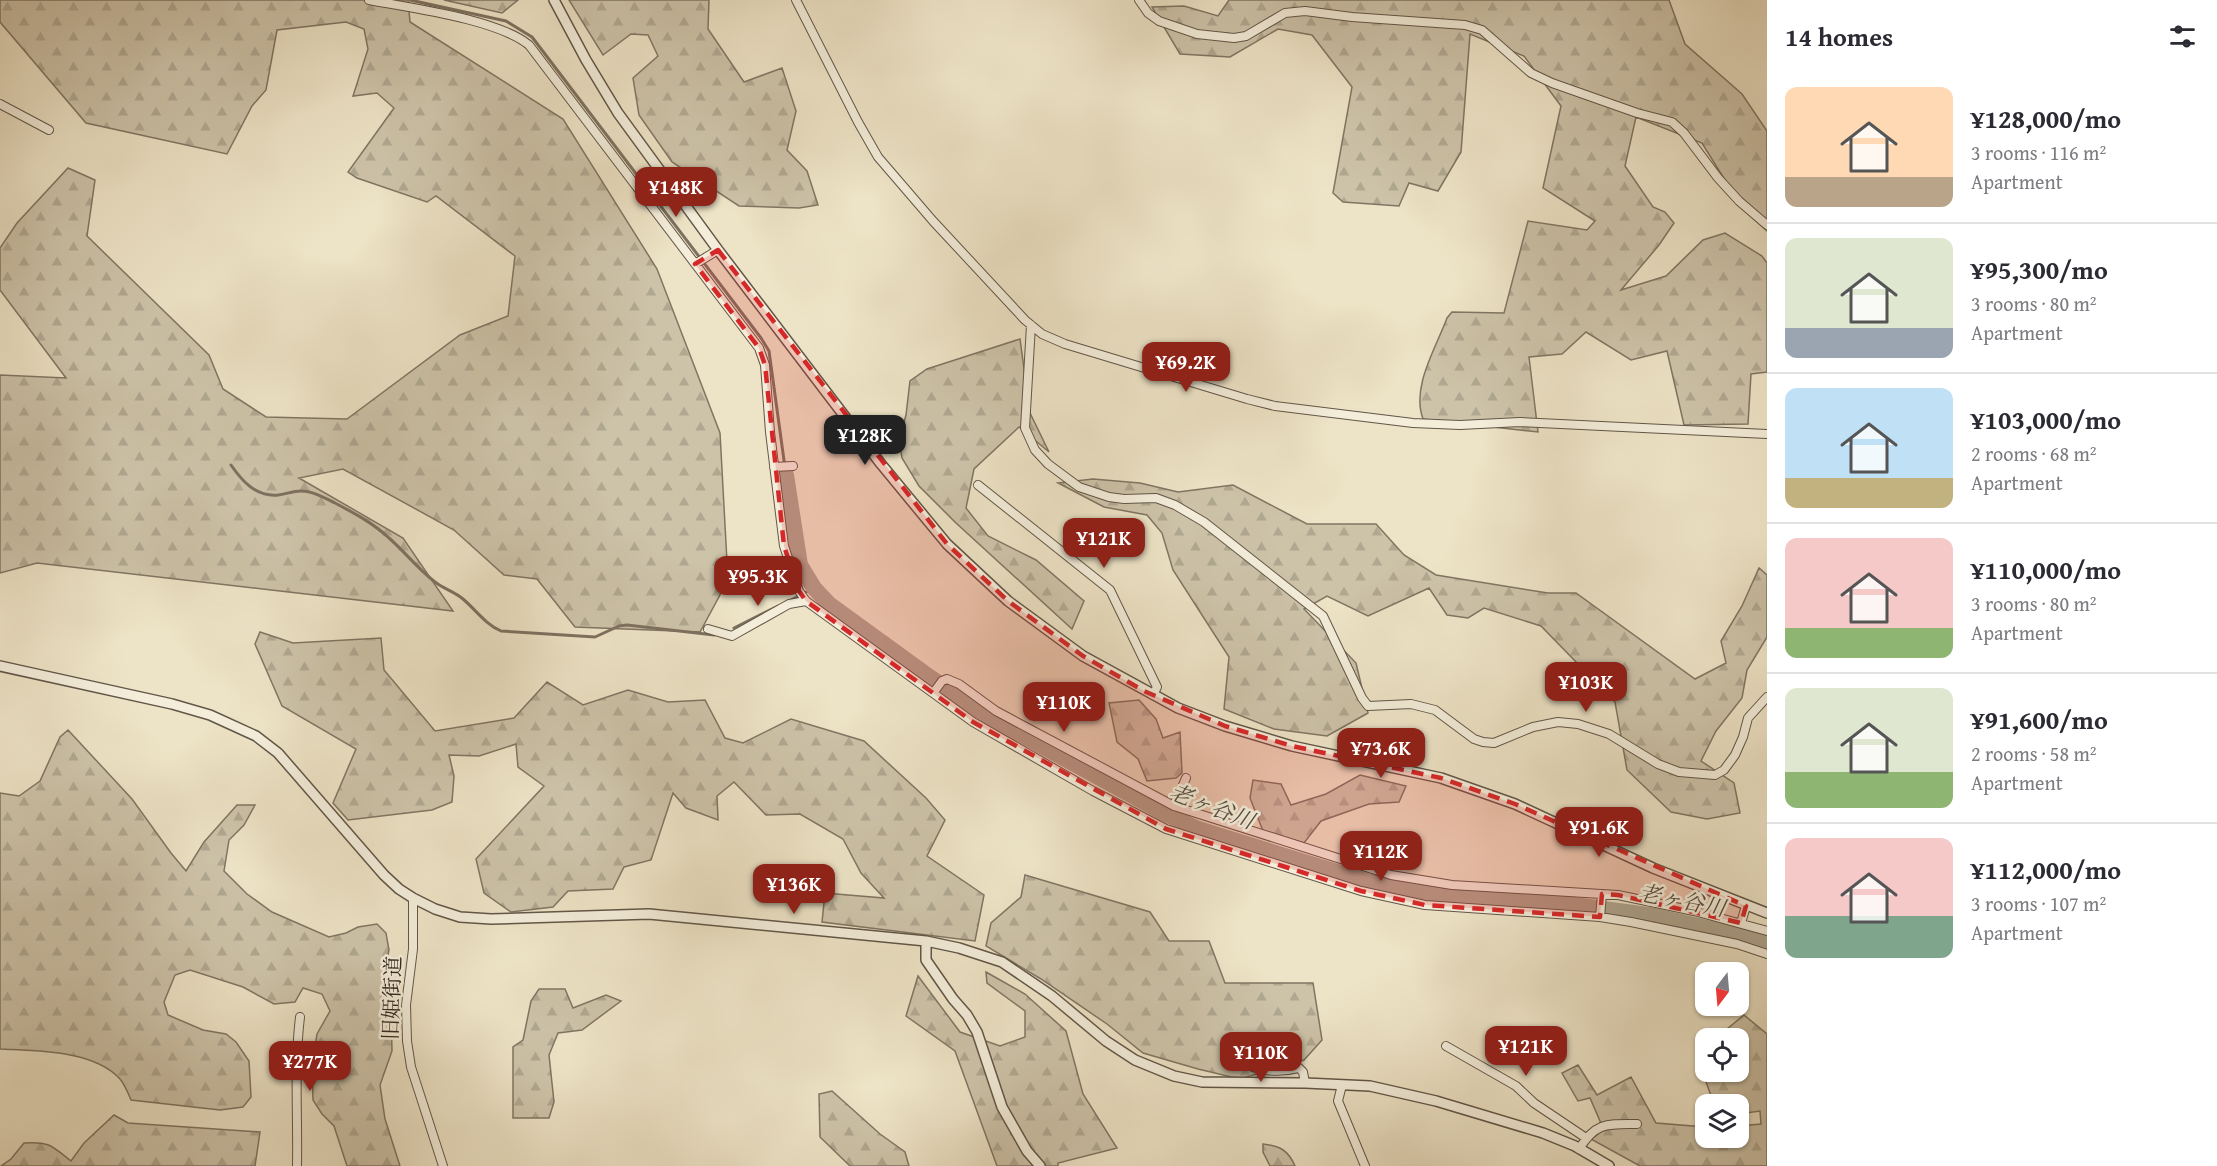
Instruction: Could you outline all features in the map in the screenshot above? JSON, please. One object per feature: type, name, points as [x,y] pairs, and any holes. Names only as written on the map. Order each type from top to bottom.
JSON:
[{"type":"street","points":[[369,0],[507,31],[529,45],[697,262],[759,348],[765,365],[784,546],[803,597],[983,728],[1094,791],[1176,833],[1361,891],[1425,905],[1600,917],[1737,944],[1767,954]]},
{"type":"street","points":[[554,0],[618,113],[713,252],[946,544],[1008,601],[1083,656],[1153,695],[1225,726],[1292,746],[1441,778],[1494,796],[1653,868],[1767,913]]},
{"type":"street","points":[[796,0],[878,157],[933,221],[1042,334],[1065,344],[1275,406],[1413,423],[1460,425],[1520,422],[1767,434]]},
{"type":"street","points":[[1139,0],[1148,13],[1159,21],[1197,34],[1234,38],[1246,36],[1285,13],[1305,11],[1352,17],[1465,25],[1482,30],[1531,73],[1552,83],[1637,113],[1672,122],[1738,201],[1767,225]]},
{"type":"street","points":[[0,104],[49,130]]},
{"type":"street","points":[[697,262],[713,252]]},
{"type":"street","points":[[1031,325],[1025,428],[1035,450],[1048,464],[1079,487],[1109,497],[1156,498],[1175,505],[1204,522],[1323,616],[1362,698],[1368,705],[1411,704],[1435,710],[1474,739],[1494,743],[1533,727],[1558,722],[1578,724],[1609,734],[1658,764],[1679,772],[1715,775],[1724,770],[1735,755],[1749,718],[1767,697]]},
{"type":"street","points":[[774,467],[793,466]]},
{"type":"street","points":[[978,485],[1110,590],[1156,687],[1153,695]]},
{"type":"street","points":[[708,629],[732,636],[803,597]]},
{"type":"street","points":[[0,666],[181,707],[210,715],[256,736],[285,761],[384,875],[399,889],[435,909],[460,917],[491,919],[648,914],[926,941],[959,948],[1002,962],[1052,996],[1106,1041],[1135,1060],[1174,1076],[1202,1082],[1370,1086],[1436,1101],[1544,1133],[1609,1166]]},
{"type":"street","points":[[934,692],[942,681],[947,680],[958,684],[996,711],[1174,806],[1391,875],[1452,885],[1618,895],[1694,910],[1767,931]]},
{"type":"street","points":[[1174,806],[1186,778]]},
{"type":"street","points":[[1600,917],[1602,894]]},
{"type":"street","name":"旧姫街道","points":[[413,898],[413,949],[406,1005],[406,1041],[411,1067],[443,1166]]},
{"type":"street","points":[[1741,923],[1746,906]]},
{"type":"street","points":[[926,941],[926,960],[967,1015],[976,1032],[1002,1107],[1027,1151],[1040,1166]]},
{"type":"street","points":[[297,1166],[296,1067],[300,1017]]},
{"type":"street","points":[[1446,1046],[1516,1086],[1534,1102],[1586,1138]]},
{"type":"street","points":[[1237,1060],[1262,1071],[1299,1068],[1304,1072],[1305,1083]]},
{"type":"street","points":[[1342,1084],[1338,1101],[1365,1166]]},
{"type":"street","points":[[1579,1149],[1586,1138],[1599,1127],[1609,1124],[1637,1124]]},
{"type":"highlighted area","points":[[718,250],[947,544],[1008,601],[1083,656],[1144,691],[1225,726],[1292,746],[1441,778],[1515,804],[1746,906],[1741,923],[1618,895],[1602,894],[1600,917],[1425,905],[1361,891],[1166,829],[973,722],[806,601],[799,591],[784,546],[765,365],[759,348],[695,264]]},
{"type":"green space","points":[[0,0],[408,0],[410,22],[563,119],[657,269],[720,433],[728,580],[700,632],[575,627],[537,579],[504,575],[454,530],[343,469],[299,478],[403,538],[453,611],[37,563],[0,573],[0,375],[66,378],[0,290],[0,248],[17,223],[68,168],[95,180],[87,236],[209,355],[223,389],[266,417],[347,419],[460,335],[508,316],[515,256],[436,196],[427,202],[357,178],[348,172],[394,108],[377,93],[353,96],[368,49],[364,29],[346,22],[277,30],[266,90],[252,106],[227,154],[86,123],[0,22]]},
{"type":"green space","points":[[444,0],[518,0],[502,13]]},
{"type":"green space","points":[[569,0],[709,0],[708,29],[744,82],[782,68],[796,111],[787,150],[807,171],[818,205],[799,208],[739,206],[672,162],[639,115],[633,78],[658,56],[648,35],[631,34],[603,55]]},
{"type":"green space","points":[[1229,0],[1669,0],[1685,44],[1742,94],[1767,131],[1767,231],[1743,209],[1702,143],[1636,117],[1625,166],[1653,207],[1665,212],[1674,223],[1659,245],[1621,290],[1666,276],[1703,240],[1725,233],[1762,256],[1767,263],[1767,372],[1751,374],[1748,424],[1684,425],[1667,351],[1631,360],[1586,332],[1562,354],[1529,357],[1538,432],[1423,419],[1420,407],[1422,381],[1447,318],[1452,312],[1504,313],[1528,221],[1587,230],[1595,221],[1543,188],[1561,106],[1524,56],[1470,34],[1461,152],[1438,191],[1409,183],[1399,206],[1343,202],[1333,193],[1352,87],[1312,35],[1278,29],[1230,57],[1180,54],[1152,7],[1184,6],[1218,16]]},
{"type":"green space","points":[[1020,339],[1030,413],[1049,452],[1019,427],[974,469],[966,508],[988,536],[1036,560],[1084,601],[1072,629],[919,486],[902,458],[899,440],[906,415],[910,381],[927,369]]},
{"type":"green space","points":[[1093,479],[1140,483],[1178,492],[1233,485],[1307,524],[1376,524],[1404,555],[1436,575],[1548,593],[1576,593],[1695,679],[1726,663],[1721,641],[1742,606],[1759,568],[1767,575],[1767,637],[1747,670],[1742,698],[1716,731],[1701,761],[1734,783],[1740,813],[1707,819],[1671,812],[1627,770],[1615,702],[1541,626],[1484,608],[1468,618],[1447,615],[1429,588],[1368,616],[1327,596],[1304,609],[1356,663],[1368,713],[1327,736],[1274,729],[1224,709],[1229,657],[1173,570],[1162,533],[1147,515],[1104,507],[1058,483]]},
{"type":"green space","points":[[260,632],[293,643],[381,638],[384,670],[435,731],[514,718],[547,682],[583,705],[628,690],[668,702],[705,700],[725,738],[743,743],[791,719],[864,741],[926,798],[945,820],[927,856],[984,895],[975,941],[822,922],[825,893],[884,898],[861,873],[843,839],[800,814],[766,815],[734,782],[717,796],[718,820],[686,808],[673,793],[651,860],[624,867],[613,889],[568,891],[553,907],[511,912],[484,893],[476,859],[544,786],[518,767],[516,744],[479,756],[449,755],[454,776],[452,802],[432,810],[348,820],[333,803],[356,749],[282,706],[255,644]]},
{"type":"green space","points":[[1139,700],[1156,719],[1163,738],[1180,732],[1182,773],[1176,778],[1147,781],[1138,759],[1117,742],[1109,703]]},
{"type":"green space","points":[[68,730],[132,799],[186,871],[204,842],[237,805],[255,805],[244,825],[229,840],[224,871],[247,894],[272,912],[329,937],[358,927],[377,924],[386,933],[389,950],[383,982],[391,1005],[392,1051],[380,1085],[385,1119],[400,1166],[347,1166],[334,1126],[313,1100],[312,1066],[317,1034],[330,1011],[322,994],[303,988],[295,1002],[274,1004],[243,987],[190,970],[175,975],[164,1002],[168,1015],[203,1030],[226,1034],[236,1042],[249,1061],[251,1097],[243,1107],[220,1110],[131,1100],[120,1079],[109,1069],[95,1062],[64,1054],[0,1049],[0,793],[19,796],[40,781],[60,737]]},
{"type":"green space","points":[[1360,775],[1406,786],[1399,802],[1369,804],[1321,821],[1304,843],[1263,831],[1250,798],[1253,780],[1281,784],[1291,805],[1326,794]]},
{"type":"green space","points":[[1025,875],[1150,912],[1169,941],[1209,941],[1225,983],[1313,983],[1322,1040],[1304,1060],[1240,1079],[1143,1053],[1107,1024],[1041,979],[986,946],[991,923],[1021,897]]},
{"type":"green space","points":[[986,972],[1025,994],[1066,1031],[1083,1094],[1117,1148],[1058,1163],[1058,1166],[997,1166],[955,1051],[906,1016],[918,976],[960,1032],[1000,1046],[1025,1037],[1025,1011],[987,983]]},
{"type":"green space","points":[[539,989],[565,989],[573,1008],[606,995],[621,1001],[582,1030],[558,1033],[549,1055],[554,1102],[549,1118],[513,1118],[513,1047],[523,1040],[531,1001]]},
{"type":"green space","points":[[1745,1016],[1767,1034],[1767,1166],[1640,1166],[1589,1138],[1603,1128],[1590,1098],[1578,1101],[1562,1073],[1578,1065],[1597,1095],[1631,1077],[1656,1123],[1695,1126],[1695,1148],[1749,1148],[1749,1125],[1761,1124],[1760,1111],[1749,1113],[1749,1094],[1710,1094],[1706,1082],[1749,1082],[1749,1028],[1728,1028]]},
{"type":"green space","points":[[832,1091],[880,1134],[905,1152],[909,1166],[850,1166],[820,1137],[819,1094]]},
{"type":"green space","points":[[114,1115],[128,1123],[260,1132],[255,1166],[1,1166],[11,1159],[24,1143],[45,1144],[71,1161],[84,1143]]},
{"type":"green space","points":[[1263,1144],[1283,1150],[1295,1166],[1270,1166],[1263,1152]]},
{"type":"waterway","points":[[410,0],[506,21],[532,37],[769,351],[786,475]]},
{"type":"waterway","points":[[231,465],[240,477],[256,491],[270,495],[298,491],[310,492],[363,519],[389,538],[429,577],[460,597],[485,621],[501,631],[595,637],[619,626],[627,625],[714,635]]},
{"type":"waterway","name":"老ヶ谷川","points":[[786,475],[800,565],[814,588],[829,604],[985,715],[1162,812],[1198,829],[1366,881],[1435,895],[1545,901],[1655,916],[1767,942]]},
{"type":"waterway","points":[[787,602],[814,588]]},
{"type":"waterway","points":[[734,628],[778,606]]}]
